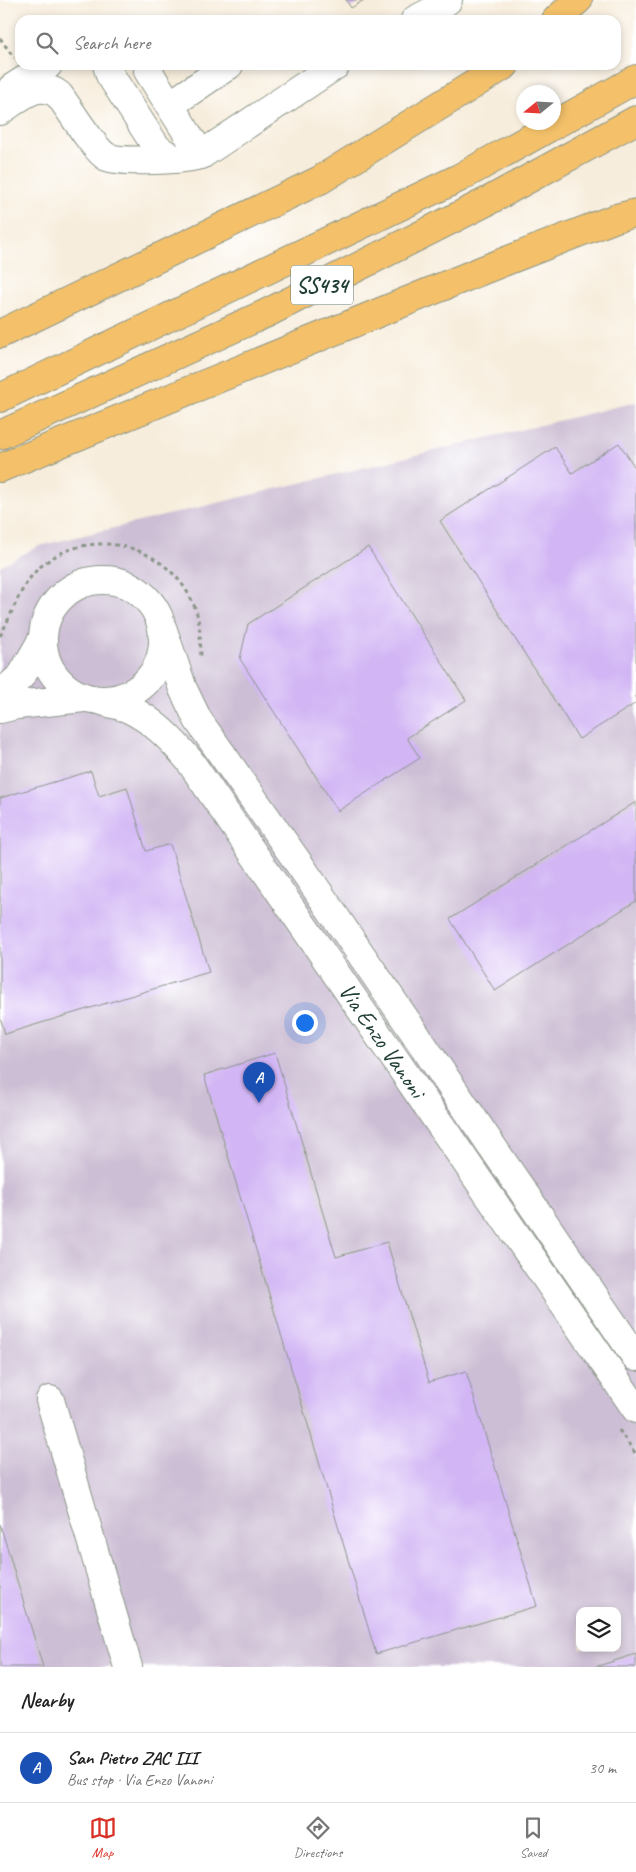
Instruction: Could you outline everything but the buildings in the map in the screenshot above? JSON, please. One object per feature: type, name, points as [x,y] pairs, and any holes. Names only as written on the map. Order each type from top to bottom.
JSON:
[{"type":"highway","points":[[562,15],[578,0]]},
{"type":"highway","points":[[0,334],[320,180],[497,70]]},
{"type":"highway","name":"SS434","points":[[0,398],[459,178],[636,79]]},
{"type":"highway","name":"SS434","points":[[0,435],[275,308],[488,201],[636,120]]},
{"type":"highway","points":[[0,468],[483,270],[616,218],[636,213]]},
{"type":"street","points":[[424,15],[448,0]]},
{"type":"street","points":[[0,96],[40,70]]},
{"type":"street","points":[[108,70],[156,148],[173,159]]},
{"type":"street","points":[[145,70],[170,105],[200,155]]},
{"type":"street","points":[[170,105],[222,70]]},
{"type":"street","points":[[0,111],[31,90],[51,89],[59,95],[98,149],[107,157],[124,160],[189,158],[200,155],[328,70]]},
{"type":"street","name":"Via Enzo Vanoni","points":[[636,1357],[198,720],[183,689],[157,613],[145,596],[128,585],[109,580],[89,581],[70,589],[55,602],[45,620],[42,640],[45,660],[55,678],[68,690],[128,709],[150,721],[170,738],[189,760],[636,1409]]},
{"type":"street","name":"Via Enzo Vanoni","points":[[0,709],[17,705],[93,699],[119,699],[136,692],[149,680],[158,665],[163,648],[163,630]]},
{"type":"street","name":"Via Enzo Vanoni","points":[[0,695],[22,675],[42,640]]},
{"type":"street","points":[[50,1400],[128,1667]]},
{"type":"shaded area","points":[[636,402],[636,1667],[0,1667],[0,566],[39,546]]},
{"type":"place","name":"San Pietro ZAC III","points":[[259,1103]]}]
